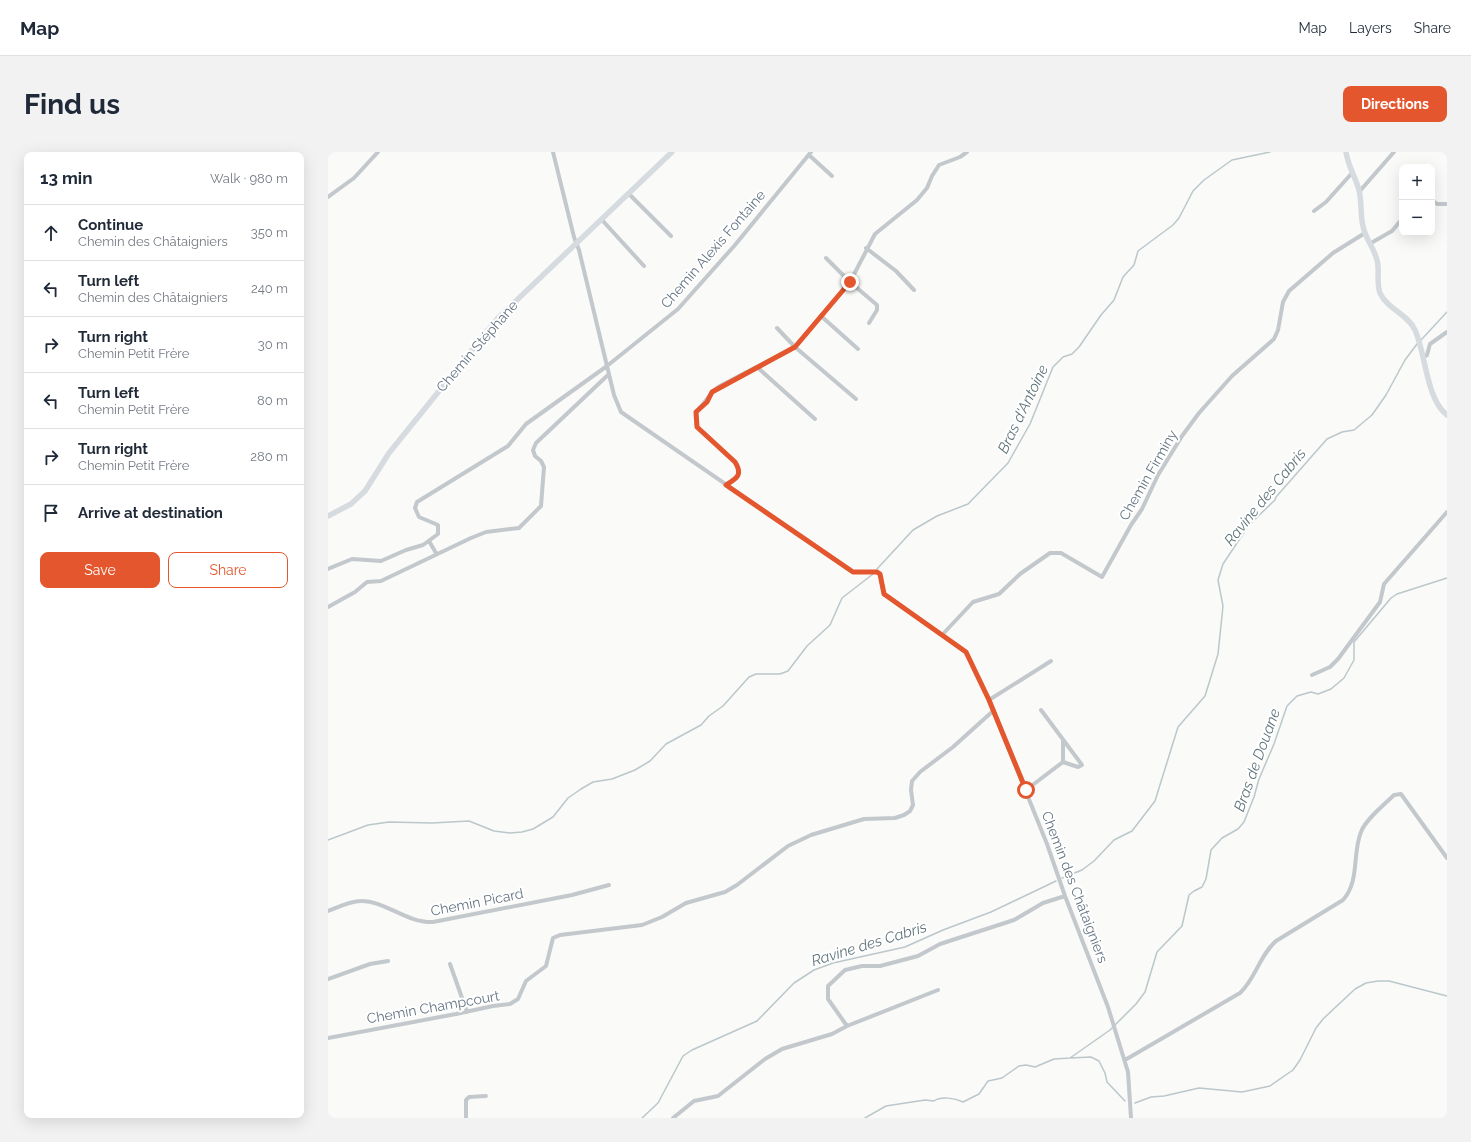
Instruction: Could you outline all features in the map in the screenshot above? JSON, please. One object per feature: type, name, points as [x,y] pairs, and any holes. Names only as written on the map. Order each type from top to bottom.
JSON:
[{"type":"main road","name":"Chemin Stéphane","points":[[328,516],[351,504],[365,491],[389,452],[476,343],[502,313],[577,244],[672,152]]},
{"type":"main road","points":[[1346,152],[1359,192],[1365,233],[1371,243],[1377,260],[1378,287],[1382,296],[1410,322],[1424,355],[1428,376],[1434,394],[1439,406],[1447,415]]},
{"type":"street","points":[[328,197],[354,178],[378,152]]},
{"type":"street","name":"Chemin des Châtaigniers","points":[[553,152],[609,374],[617,404],[621,412],[853,572],[877,572],[880,574],[884,594],[966,652],[989,700],[1026,790],[1065,896],[1089,953],[1125,1060],[1128,1072],[1131,1118]]},
{"type":"street","points":[[726,485],[738,478],[740,473],[738,467],[735,462],[697,427],[696,412],[707,402],[712,392],[718,387],[795,347],[850,282],[872,237],[882,226],[922,194],[940,165],[960,157],[967,152]]},
{"type":"street","points":[[1359,192],[1394,152]]},
{"type":"street","name":"Chemin Alexis Fontaine","points":[[429,541],[438,534],[438,525],[419,517],[415,508],[417,502],[508,446],[526,424],[607,366],[678,309],[735,245],[810,153],[832,176]]},
{"type":"street","points":[[1314,211],[1326,202],[1352,173]]},
{"type":"street","points":[[629,194],[670,236]]},
{"type":"street","points":[[1435,202],[1437,204],[1447,204]]},
{"type":"street","points":[[602,220],[644,266]]},
{"type":"street","points":[[1371,243],[1392,231],[1399,223]]},
{"type":"street","name":"Chemin Firminy","points":[[942,635],[973,602],[999,594],[1020,574],[1050,553],[1061,553],[1102,577],[1130,525],[1142,509],[1158,475],[1182,436],[1232,376],[1274,339],[1278,330],[1283,302],[1288,291],[1333,253],[1365,233]]},
{"type":"street","points":[[866,248],[896,271],[914,290]]},
{"type":"street","points":[[826,258],[850,282],[877,305],[877,310],[869,323]]},
{"type":"street","points":[[821,316],[858,349]]},
{"type":"street","points":[[777,328],[795,347],[856,400]]},
{"type":"street","points":[[1424,355],[1427,355],[1430,344],[1447,332]]},
{"type":"street","points":[[757,367],[815,419]]},
{"type":"street","points":[[328,607],[355,592],[367,582],[381,581],[436,553],[486,532],[519,528],[541,506],[543,496],[544,467],[541,460],[535,456],[533,450],[548,431],[609,374]]},
{"type":"street","points":[[1312,675],[1330,667],[1338,659],[1380,602],[1384,584],[1447,512]]},
{"type":"street","points":[[328,569],[352,559],[381,561],[429,541],[436,553]]},
{"type":"street","points":[[989,700],[1051,661]]},
{"type":"street","points":[[1041,710],[1082,765],[1078,767],[1063,762]]},
{"type":"street","name":"Chemin Champcourt","points":[[328,1038],[514,1002],[521,994],[526,980],[546,966],[553,938],[560,935],[642,925],[662,917],[686,903],[725,892],[737,886],[788,846],[811,835],[864,819],[895,818],[904,815],[910,811],[913,805],[911,790],[912,781],[920,772],[953,747],[993,711]]},
{"type":"street","points":[[1063,740],[1063,762]]},
{"type":"street","points":[[1026,790],[1063,762]]},
{"type":"street","points":[[1125,1060],[1240,993],[1247,986],[1266,950],[1276,941],[1343,900],[1349,893],[1352,883],[1360,832],[1394,795],[1401,794],[1447,858]]},
{"type":"street","name":"Chemin Picard","points":[[328,911],[355,902],[367,901],[413,920],[433,922],[572,895],[609,885]]},
{"type":"street","points":[[847,1026],[828,999],[828,986],[845,970],[862,966],[880,966],[918,956],[940,944],[1014,920],[1043,902],[1065,896]]},
{"type":"street","points":[[328,979],[370,964],[388,961]]},
{"type":"street","points":[[450,964],[467,1012]]},
{"type":"street","points":[[673,1118],[694,1101],[718,1096],[765,1059],[782,1049],[832,1034],[847,1026],[938,990]]},
{"type":"street","points":[[466,1118],[466,1100],[469,1097],[486,1096]]},
{"type":"waterway","name":"Bras d'Antoine","points":[[877,569],[913,530],[937,516],[968,504],[1008,463],[1030,424],[1053,367],[1063,357],[1072,354],[1079,347],[1101,315],[1114,300],[1123,277],[1134,265],[1138,251],[1173,225],[1179,218],[1193,191],[1204,180],[1232,160],[1270,152]]},
{"type":"waterway","name":"Ravine des Cabris","points":[[1421,340],[1447,312]]},
{"type":"waterway","name":"Ravine des Cabris","points":[[1062,878],[1082,870],[1094,861],[1114,840],[1132,831],[1155,801],[1178,727],[1205,696],[1218,654],[1223,606],[1218,580],[1223,564],[1249,525],[1275,500],[1327,439],[1342,432],[1354,430],[1372,415],[1386,395],[1405,360],[1417,344]]},
{"type":"waterway","name":"Bras d'Antoine","points":[[328,840],[368,825],[389,822],[432,823],[469,821],[494,831],[510,833],[533,829],[553,817],[568,798],[593,782],[612,779],[635,770],[650,761],[666,744],[701,725],[709,716],[723,706],[749,677],[756,674],[780,674],[788,671],[807,646],[830,625],[842,598],[873,574]]},
{"type":"waterway","name":"Bras de Douane","points":[[865,1118],[886,1106],[925,1100],[934,1101],[944,1098],[956,1099],[963,1102],[979,1094],[988,1081],[1002,1078],[1019,1066],[1026,1065],[1035,1067],[1054,1059],[1070,1058],[1110,1030],[1136,1004],[1145,992],[1157,952],[1182,926],[1189,895],[1202,887],[1206,879],[1211,850],[1222,838],[1238,829],[1244,822],[1287,706],[1297,696],[1311,692],[1318,694],[1331,689],[1344,678],[1354,660],[1354,642],[1391,598],[1397,594],[1447,578]]},
{"type":"waterway","name":"Ravine des Cabris","points":[[642,1118],[658,1103],[683,1056],[692,1050],[757,1021],[794,983],[814,970],[833,963],[905,947],[943,930],[991,912],[1056,881]]},
{"type":"waterway","points":[[1135,1103],[1151,1097],[1164,1096],[1199,1088],[1242,1092],[1270,1086],[1293,1070],[1300,1060],[1316,1028],[1323,1019],[1355,989],[1366,983],[1389,981],[1447,996]]},
{"type":"waterway","points":[[1070,1058],[1091,1057],[1099,1061],[1105,1073],[1107,1082],[1125,1101]]},
{"type":"route","points":[[850,282],[795,347],[718,387],[712,392],[707,402],[696,412],[695,417],[697,427],[735,462],[738,467],[740,473],[738,478],[726,485],[853,572],[877,572],[880,574],[883,581],[884,594],[966,652],[1003,732],[1026,790]]}]
